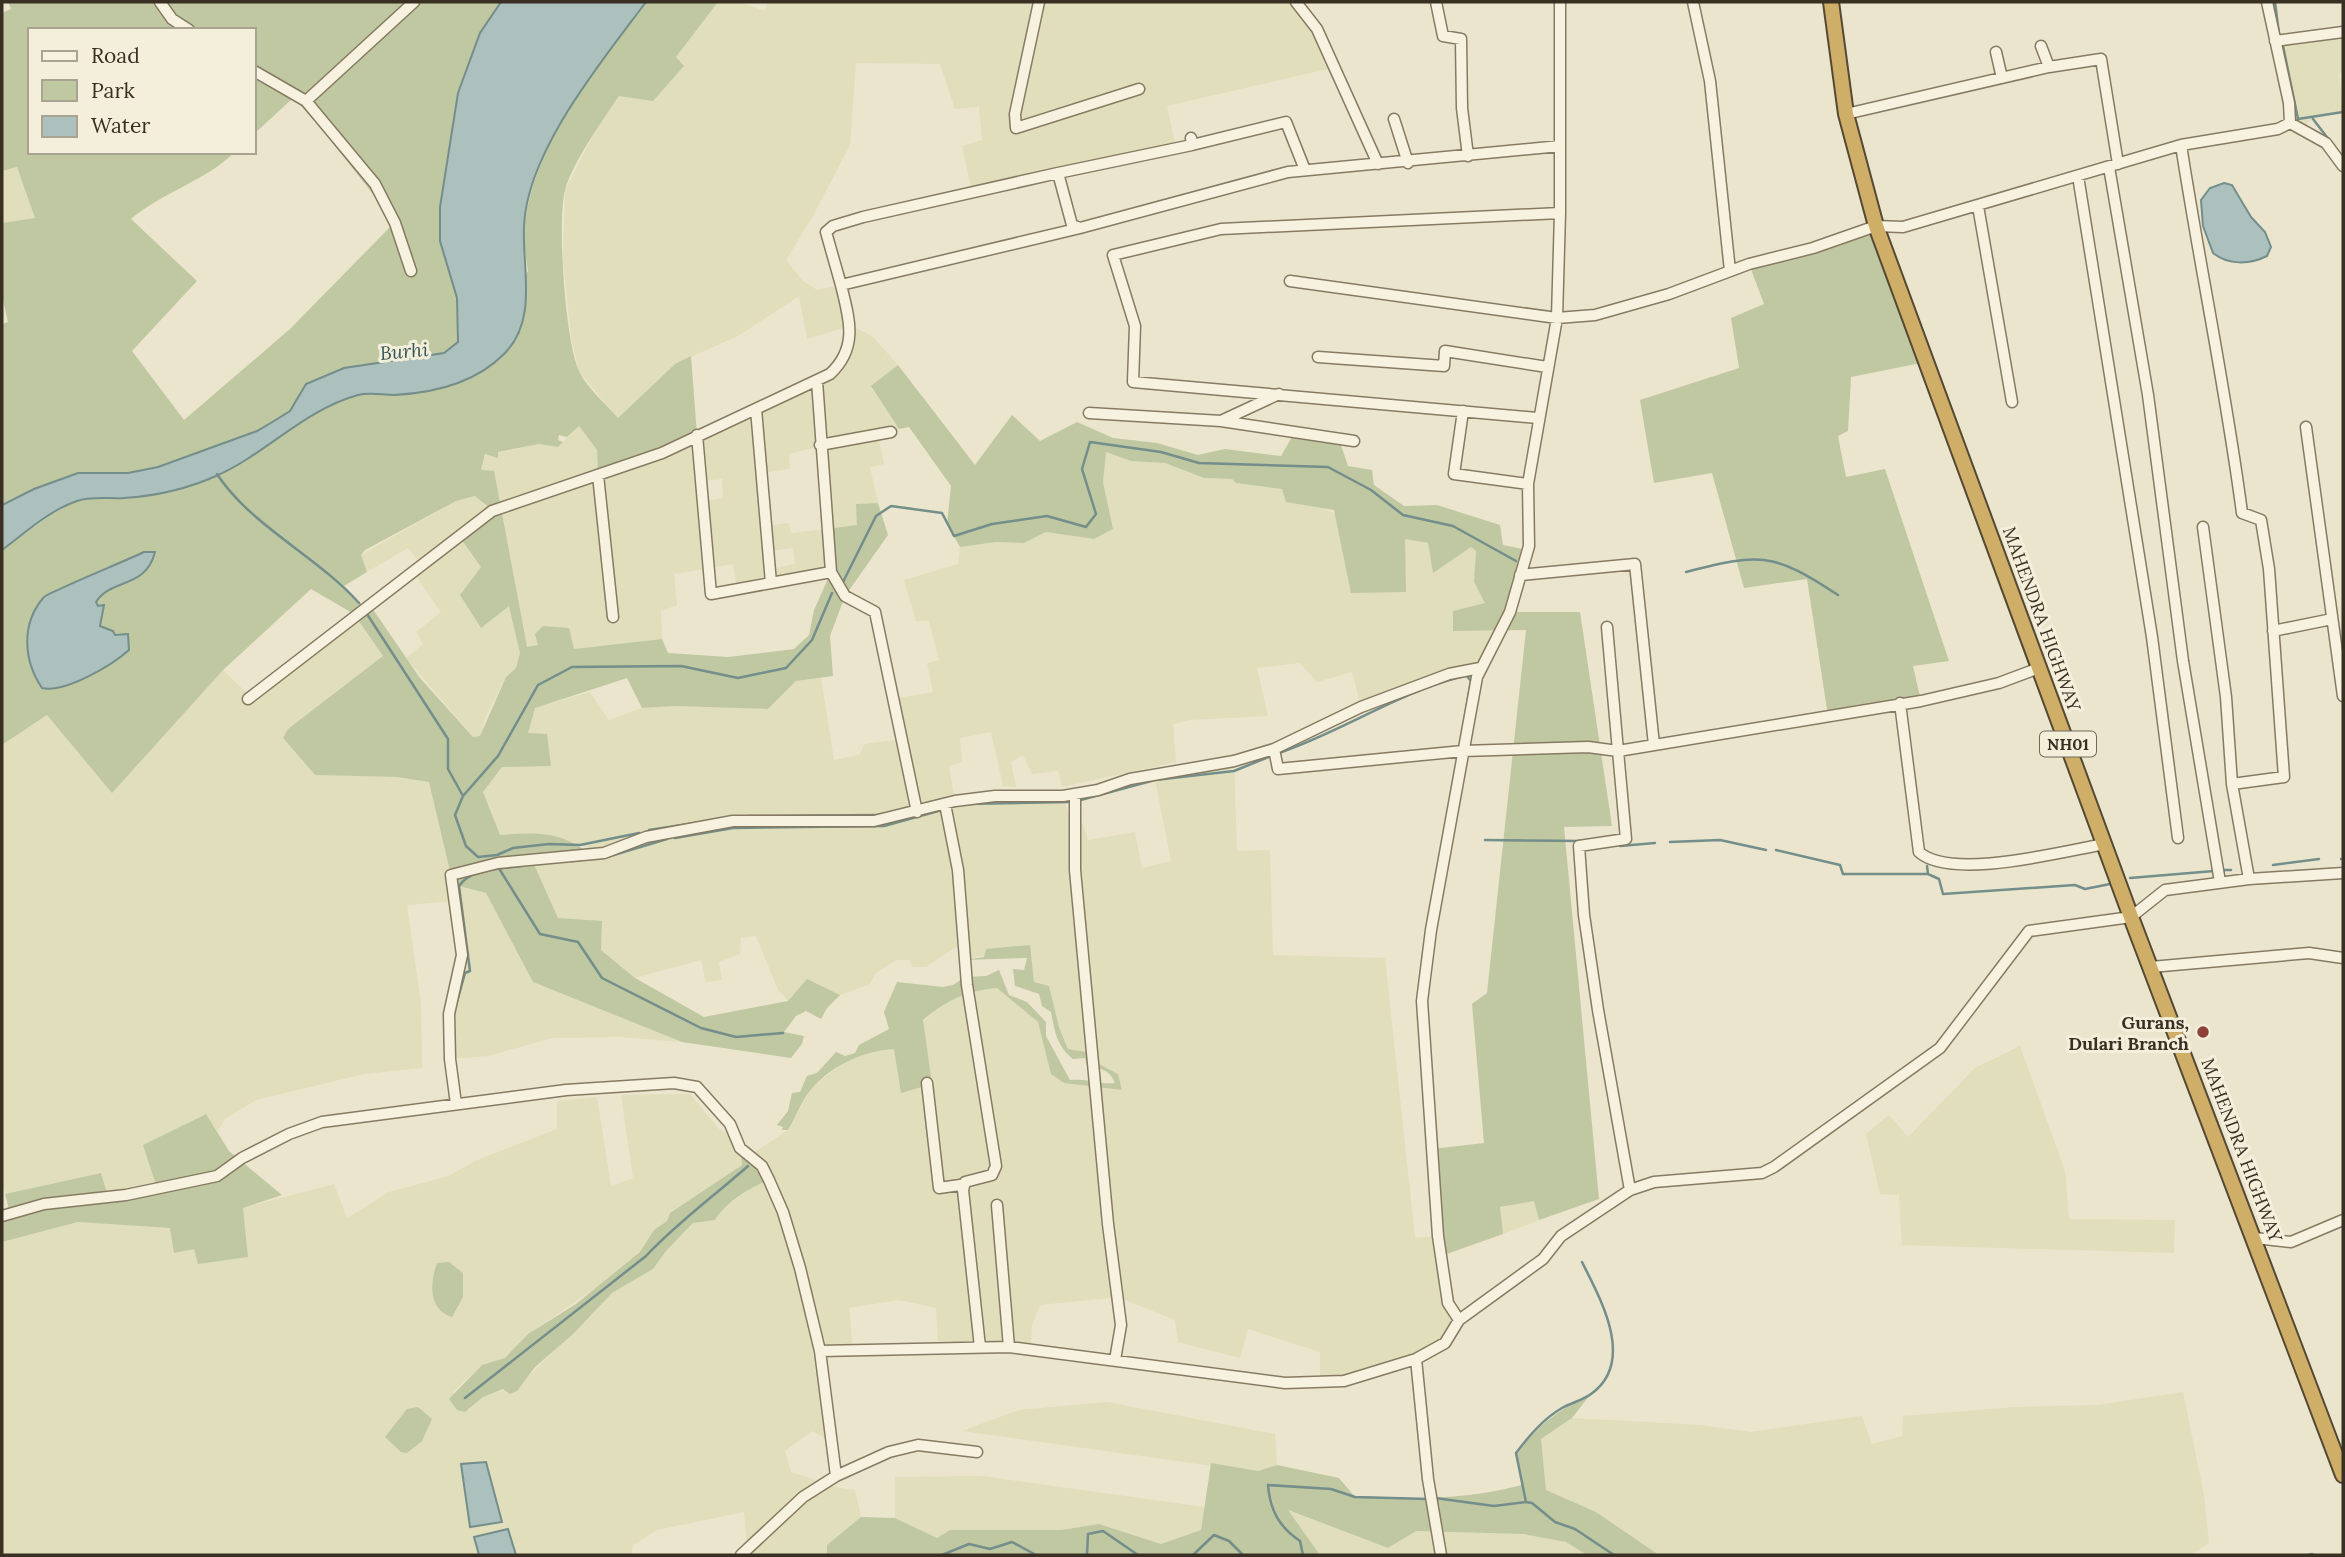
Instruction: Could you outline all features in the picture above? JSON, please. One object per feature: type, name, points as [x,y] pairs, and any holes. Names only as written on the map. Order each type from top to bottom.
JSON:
[{"type":"highway","name":"MAHENDRA HIGHWAY","points":[[1831,2],[1846,114],[1876,226],[2131,917],[2343,1475]]},
{"type":"street","points":[[160,2],[172,19],[186,28]]},
{"type":"street","points":[[306,101],[414,2]]},
{"type":"street","points":[[1039,2],[1015,114],[1016,128],[1139,89]]},
{"type":"street","points":[[1296,2],[1317,29],[1378,164]]},
{"type":"street","points":[[1436,2],[1443,36],[1461,39],[1462,108],[1468,156]]},
{"type":"street","points":[[1459,1320],[1448,1303],[1438,1236],[1422,1001],[1431,930],[1480,668],[1510,612],[1529,546],[1528,484],[1537,418],[1557,318],[1560,2]]},
{"type":"street","points":[[1693,2],[1710,81],[1730,271]]},
{"type":"street","points":[[2267,2],[2290,123]]},
{"type":"street","points":[[2276,41],[2343,32]]},
{"type":"street","points":[[2041,46],[2049,66]]},
{"type":"street","points":[[1996,52],[2002,78]]},
{"type":"street","points":[[1846,114],[2049,66],[2101,59],[2113,166],[2148,395],[2183,661],[2220,882]]},
{"type":"street","points":[[256,72],[306,101],[375,184],[395,223],[411,271]]},
{"type":"street","points":[[1394,119],[1408,163]]},
{"type":"street","points":[[248,699],[492,510],[662,453],[817,381],[837,367],[852,337],[826,232],[833,226],[1191,141],[1286,122],[1305,170]]},
{"type":"street","points":[[1290,281],[1557,318],[1595,315],[1670,294],[1730,271],[1813,248],[1876,226],[1903,227],[2181,145],[2278,129],[2290,123]]},
{"type":"street","points":[[2290,123],[2326,143],[2343,166]]},
{"type":"street","points":[[2181,145],[2230,415],[2242,513],[2261,520],[2273,631],[2284,778],[2232,784]]},
{"type":"street","points":[[841,285],[1080,228],[1288,172],[1408,163],[1560,146]]},
{"type":"street","points":[[1058,173],[1072,225],[1080,228]]},
{"type":"street","points":[[2078,176],[2152,637],[2178,838]]},
{"type":"street","points":[[1978,206],[2012,402]]},
{"type":"street","points":[[1537,418],[1133,382],[1135,326],[1113,255],[1221,229],[1560,213]]},
{"type":"street","points":[[1318,357],[1444,366],[1445,351],[1547,367]]},
{"type":"street","points":[[817,381],[831,572],[845,596],[876,612],[917,812]]},
{"type":"street","points":[[1221,421],[1279,394]]},
{"type":"street","points":[[756,409],[771,583]]},
{"type":"street","points":[[1464,411],[1454,474],[1528,484]]},
{"type":"street","points":[[1089,413],[1221,421],[1354,441]]},
{"type":"street","points":[[2306,427],[2343,696]]},
{"type":"street","points":[[820,445],[891,432]]},
{"type":"street","points":[[697,435],[711,594],[831,572]]},
{"type":"street","points":[[598,475],[613,617]]},
{"type":"street","points":[[2203,527],[2224,683],[2232,784],[2249,879]]},
{"type":"street","points":[[1520,575],[1636,564],[1654,746]]},
{"type":"street","points":[[2273,631],[2332,619]]},
{"type":"street","points":[[1607,627],[1626,839],[1579,846],[1584,915],[1598,1010],[1630,1190]]},
{"type":"street","points":[[456,1104],[450,1059],[449,1014],[462,955],[451,875],[498,863],[604,853],[646,837],[733,821],[874,821],[944,804],[995,796],[1075,794],[1154,774],[1234,761],[1274,749],[1362,707],[1449,674],[1480,668]]},
{"type":"street","points":[[1274,749],[1278,769],[1463,751],[1588,747],[1618,751],[1793,724],[1900,704],[1971,690],[2039,668]]},
{"type":"street","points":[[1900,704],[1919,852],[1928,861],[1951,864],[1993,862],[2105,844]]},
{"type":"street","points":[[1075,794],[1075,870],[1108,1224],[1121,1325],[1115,1360]]},
{"type":"street","points":[[944,804],[958,870],[967,985],[996,1166],[992,1175],[965,1182],[963,1190],[980,1347]]},
{"type":"street","points":[[820,1351],[1009,1347],[1285,1382],[1344,1381],[1416,1359],[1446,1343],[1459,1320],[1544,1259],[1561,1236],[1630,1190],[1654,1182],[1762,1173],[1940,1048],[2029,931],[2131,917],[2165,890],[2249,879],[2343,873]]},
{"type":"street","points":[[2151,967],[2309,953],[2343,958]]},
{"type":"street","points":[[2,1216],[44,1204],[126,1195],[216,1176],[242,1158],[322,1122],[566,1090],[674,1083],[697,1087],[730,1124],[740,1148],[762,1166],[783,1212],[820,1351],[836,1476]]},
{"type":"street","points":[[927,1083],[939,1188],[960,1185],[963,1190]]},
{"type":"street","points":[[997,1205],[1009,1347]]},
{"type":"street","points":[[2255,1238],[2291,1242],[2343,1220]]},
{"type":"street","points":[[1416,1359],[1428,1479],[1441,1555]]},
{"type":"street","points":[[741,1555],[803,1497],[836,1476],[889,1452],[918,1445],[977,1452]]},
{"type":"shaded area","points":[[718,2],[741,2],[765,11],[767,2],[1296,2],[1317,29],[1332,68],[1167,106],[1176,148],[972,192],[962,146],[982,140],[979,107],[955,109],[940,64],[856,63],[850,145],[786,260],[803,281],[817,290],[841,285],[851,325],[873,337],[898,365],[871,387],[899,429],[878,435],[884,464],[870,467],[878,503],[856,504],[858,525],[831,572],[737,589],[733,564],[674,574],[677,605],[661,611],[662,639],[573,649],[538,645],[527,648],[517,608],[500,506],[481,470],[486,453],[498,457],[497,453],[539,444],[558,447],[579,426],[597,450],[598,475],[643,461],[837,367],[850,326],[807,339],[799,296],[738,336],[675,364],[618,418],[579,372],[571,336],[563,260],[565,190],[597,128],[619,96],[683,66],[676,57]],"holes":[[[820,446],[828,529],[791,533],[789,523],[767,526],[762,473],[790,469],[789,454]],[[722,479],[723,498],[703,501],[701,481]],[[793,548],[795,564],[770,569],[769,551]]]},
{"type":"shaded area","points":[[2343,32],[2343,72],[2339,73],[2343,112],[2313,119],[2300,129],[2290,123],[2275,41]]},
{"type":"shaded area","points":[[17,167],[36,218],[2,223],[2,171]]},
{"type":"shaded area","points":[[1105,452],[1131,461],[1165,463],[1204,478],[1232,479],[1236,483],[1282,489],[1318,507],[1404,539],[1428,543],[1433,572],[1471,547],[1476,551],[1474,582],[1486,603],[1453,611],[1453,631],[1499,631],[1480,668],[1361,707],[1352,672],[1317,682],[1300,663],[1257,668],[1268,716],[1190,720],[1173,724],[1176,762],[1062,787],[1058,771],[1032,774],[1023,755],[1011,762],[1016,787],[1003,786],[991,732],[960,738],[962,762],[949,766],[955,801],[1063,796],[1072,825],[1082,822],[1088,840],[1135,832],[1142,868],[1171,861],[1154,774],[1234,761],[1237,851],[1270,850],[1273,955],[1385,958],[1415,1238],[1438,1236],[1448,1303],[1459,1320],[1445,1343],[1416,1359],[1344,1381],[1320,1381],[1320,1352],[1248,1329],[1240,1358],[1178,1342],[1175,1320],[1118,1297],[1040,1305],[1032,1325],[1031,1343],[938,1341],[936,1308],[899,1300],[849,1308],[853,1349],[821,1351],[833,1442],[812,1431],[785,1451],[791,1472],[840,1488],[855,1490],[861,1517],[827,1545],[827,1555],[748,1555],[744,1512],[657,1530],[633,1545],[631,1555],[2,1555],[2,1242],[78,1222],[171,1228],[195,1249],[248,1256],[243,1208],[334,1184],[347,1218],[389,1192],[449,1176],[475,1161],[557,1129],[557,1101],[597,1097],[611,1186],[633,1178],[621,1095],[690,1094],[719,1129],[735,1135],[742,1165],[671,1212],[667,1221],[654,1230],[640,1252],[603,1283],[528,1334],[505,1358],[482,1365],[453,1392],[469,1410],[482,1397],[520,1385],[612,1293],[653,1269],[666,1251],[694,1223],[714,1220],[724,1208],[756,1185],[769,1181],[753,1161],[755,1152],[788,1130],[812,1087],[846,1061],[874,1051],[894,1049],[947,1000],[973,990],[997,988],[1038,1022],[1045,1044],[1064,1083],[1122,1090],[1118,1074],[1099,1064],[1093,1053],[1069,1049],[1059,1027],[1049,986],[1034,982],[1029,945],[964,960],[959,945],[926,967],[913,967],[909,960],[896,960],[876,973],[870,984],[840,995],[807,979],[788,1001],[778,990],[756,936],[741,938],[740,954],[719,962],[722,980],[706,982],[701,960],[635,978],[601,950],[602,922],[558,918],[532,860],[602,852],[560,839],[500,836],[483,792],[527,733],[534,708],[590,692],[609,720],[642,708],[674,706],[768,709],[796,681],[821,678],[834,760],[859,755],[865,744],[900,739],[893,699],[933,692],[927,663],[939,660],[929,621],[916,621],[904,580],[958,564],[960,547],[996,542],[1024,543],[1046,532],[1094,539],[1113,529],[1103,482]]},
{"type":"shaded area","points":[[475,496],[492,511],[520,653],[516,668],[506,677],[487,714],[480,736],[473,737],[406,658],[423,644],[416,632],[441,612],[413,572],[422,565],[408,548],[367,572],[361,555],[456,501]]},
{"type":"shaded area","points":[[354,614],[384,656],[288,729],[283,738],[315,775],[397,777],[429,782],[459,886],[486,893],[533,982],[682,1042],[620,1037],[552,1038],[488,1056],[450,1059],[449,1014],[462,955],[454,901],[407,905],[421,1004],[422,1068],[364,1074],[256,1100],[225,1119],[218,1131],[205,1114],[144,1145],[158,1189],[107,1198],[100,1173],[5,1194],[2,1181],[2,745],[47,715],[206,688],[223,670],[249,695]]},
{"type":"shaded area","points":[[2020,1046],[2065,1171],[2069,1219],[2175,1220],[2174,1253],[1902,1245],[1899,1195],[1880,1194],[1866,1134],[1889,1115],[1908,1137],[1975,1068]]},
{"type":"shaded area","points":[[1534,1200],[1539,1220],[1503,1234],[1499,1208]]},
{"type":"shaded area","points":[[2183,1392],[2204,1495],[2209,1543],[2190,1555],[1659,1555],[1596,1512],[1546,1490],[1541,1439],[1572,1418],[1700,1425],[1751,1432],[1862,1416],[1872,1444],[1902,1436],[1903,1416],[2015,1407],[2098,1405]]},
{"type":"shaded area","points":[[1107,1402],[1275,1434],[1277,1465],[1258,1471],[1234,1469],[962,1431],[1019,1410]]},
{"type":"shaded area","points":[[983,1476],[1204,1507],[1201,1530],[1161,1544],[1099,1524],[1061,1530],[950,1530],[937,1538],[895,1518],[895,1477]]},
{"type":"shaded area","points":[[1287,1510],[1388,1548],[1415,1531],[1523,1534],[1566,1542],[1587,1555],[1320,1555]]},
{"type":"green space","points":[[8,2],[501,2],[480,33],[458,93],[440,207],[440,241],[457,298],[458,342],[444,353],[344,368],[306,384],[290,411],[257,431],[158,467],[128,473],[78,473],[34,489],[2,505],[2,324],[8,322],[2,295],[2,223],[35,218],[17,167],[2,171],[2,13],[11,9]],"holes":[[[28,28],[256,28],[256,132],[293,98],[316,122],[395,222],[290,329],[184,420],[132,351],[197,281],[131,219],[211,171],[233,154],[28,154]]]},
{"type":"green space","points":[[646,2],[718,2],[676,57],[684,66],[653,101],[619,96],[574,167],[565,190],[562,227],[570,337],[583,379],[618,418],[675,364],[691,356],[697,435],[598,475],[597,450],[579,426],[567,437],[559,435],[558,440],[563,442],[558,447],[539,444],[498,452],[498,458],[485,454],[481,470],[494,471],[527,647],[538,645],[535,634],[543,626],[569,628],[574,649],[662,639],[668,653],[728,657],[794,649],[809,635],[814,610],[831,572],[828,529],[857,525],[856,504],[878,503],[888,535],[845,596],[830,636],[833,676],[796,681],[768,709],[674,706],[642,708],[627,678],[535,708],[528,733],[547,734],[551,766],[502,767],[483,792],[500,835],[525,833],[559,837],[591,855],[532,860],[558,918],[602,921],[601,950],[635,978],[704,1017],[788,1001],[807,979],[840,995],[827,1008],[821,1019],[806,1011],[796,1016],[784,1032],[804,1036],[802,1044],[791,1058],[682,1042],[533,982],[486,893],[459,886],[451,875],[429,782],[397,777],[315,775],[283,738],[288,729],[383,656],[354,614],[311,589],[223,670],[112,793],[47,715],[2,745],[2,550],[51,515],[78,500],[173,492],[218,475],[316,413],[359,394],[396,395],[437,389],[528,271],[524,229],[531,192],[542,162],[571,106]],"holes":[[[475,496],[492,510],[459,536],[481,567],[460,595],[481,628],[509,606],[520,653],[516,668],[506,677],[480,736],[473,737],[420,678],[370,605],[359,603],[344,586],[367,572],[361,555],[365,550],[456,501]]]},
{"type":"green space","points":[[1876,226],[1926,362],[1851,377],[1848,431],[1838,436],[1846,477],[1885,469],[1949,661],[1913,666],[1921,701],[1828,716],[1807,579],[1744,588],[1712,473],[1654,483],[1640,400],[1739,368],[1731,318],[1764,304],[1749,264]]},
{"type":"green space","points":[[898,365],[975,465],[1012,415],[1040,441],[1077,422],[1113,438],[1157,443],[1198,455],[1225,449],[1281,456],[1292,437],[1341,445],[1348,466],[1372,470],[1374,485],[1404,506],[1437,505],[1500,525],[1503,545],[1527,550],[1510,612],[1580,612],[1612,826],[1564,827],[1599,1199],[1539,1220],[1534,1201],[1500,1207],[1503,1234],[1441,1256],[1432,1149],[1484,1143],[1472,1004],[1487,993],[1526,630],[1453,631],[1453,611],[1485,603],[1474,582],[1476,551],[1471,547],[1433,573],[1428,543],[1405,539],[1406,592],[1351,593],[1334,510],[1286,502],[1282,489],[1236,483],[1232,479],[1204,478],[1165,463],[1131,461],[1106,452],[1103,482],[1113,529],[1094,539],[1046,532],[1024,543],[996,542],[960,547],[947,524],[951,486],[909,427],[899,429],[871,386]]},
{"type":"green space","points":[[1030,945],[1034,982],[1049,986],[1059,1027],[1068,1049],[1093,1053],[1099,1064],[1118,1074],[1122,1090],[1064,1083],[1051,1074],[1038,1022],[997,988],[976,991],[957,998],[923,1020],[932,1084],[901,1093],[894,1049],[872,1053],[841,1065],[822,1078],[806,1096],[788,1130],[782,1130],[783,1127],[777,1125],[788,1111],[792,1093],[800,1092],[807,1076],[817,1073],[836,1052],[845,1056],[855,1053],[859,1045],[889,1029],[884,1012],[897,982],[943,987],[953,985],[965,977],[986,976],[999,970],[1009,995],[1027,1002],[1046,1022],[1046,1036],[1070,1080],[1115,1083],[1104,1071],[1088,1068],[1085,1058],[1073,1059],[1067,1054],[1057,1038],[1051,1012],[1042,1006],[1039,994],[1015,986],[1013,969],[1024,970],[1027,958],[964,960],[984,957],[986,949]]},
{"type":"green space","points":[[206,1114],[229,1151],[282,1195],[243,1208],[248,1257],[198,1264],[194,1249],[174,1253],[170,1228],[78,1222],[2,1242],[2,1216],[10,1213],[5,1194],[101,1173],[108,1197],[157,1188],[143,1145]]},
{"type":"green space","points":[[740,1148],[769,1180],[739,1196],[715,1220],[693,1223],[653,1269],[612,1293],[573,1334],[535,1367],[517,1391],[510,1394],[503,1389],[483,1397],[465,1412],[457,1410],[449,1399],[482,1365],[505,1358],[528,1334],[576,1304],[640,1252],[654,1230],[667,1221],[670,1213],[742,1165]]},
{"type":"green space","points":[[449,1262],[463,1273],[463,1297],[452,1317],[444,1313],[435,1302],[432,1287],[437,1263]]},
{"type":"green space","points":[[1590,1395],[1572,1418],[1541,1439],[1546,1490],[1596,1512],[1659,1555],[1587,1555],[1566,1542],[1523,1534],[1416,1531],[1388,1548],[1288,1510],[1320,1555],[827,1555],[827,1545],[861,1517],[895,1518],[937,1538],[950,1530],[1061,1530],[1099,1524],[1161,1544],[1201,1530],[1211,1463],[1258,1471],[1277,1465],[1339,1478],[1355,1497],[1439,1497],[1501,1490],[1522,1485],[1516,1453],[1540,1426],[1558,1412]]},
{"type":"green space","points":[[418,1407],[432,1419],[422,1441],[407,1453],[401,1452],[385,1437],[407,1409]]},
{"type":"water","points":[[501,2],[646,2],[570,108],[538,168],[528,197],[524,226],[525,309],[522,325],[505,353],[481,372],[454,384],[424,392],[362,394],[338,402],[303,421],[234,467],[194,485],[148,496],[77,501],[47,516],[2,550],[2,505],[34,489],[78,473],[128,473],[158,467],[257,431],[290,411],[306,384],[344,368],[444,353],[458,342],[457,298],[440,241],[440,207],[458,93],[480,33]]},
{"type":"water","points":[[2224,183],[2232,185],[2251,217],[2265,232],[2271,247],[2267,256],[2239,262],[2225,260],[2213,253],[2203,226],[2201,200],[2210,188]]},
{"type":"water","points":[[144,552],[155,552],[144,572],[102,594],[96,602],[98,606],[104,605],[100,626],[113,631],[115,635],[128,634],[129,650],[100,670],[75,682],[42,688],[31,666],[27,642],[31,618],[44,597]]},
{"type":"water","points":[[486,1462],[502,1522],[470,1527],[461,1464]]},
{"type":"water","points":[[508,1529],[516,1555],[479,1555],[474,1537]]},
{"type":"waterway","points":[[2275,2],[2279,34]]},
{"type":"waterway","points":[[2283,46],[2298,119],[2343,112]]},
{"type":"waterway","points":[[2313,119],[2343,158]]},
{"type":"waterway","points":[[842,584],[876,516],[891,506],[942,513],[954,536],[992,524],[1047,516],[1086,527],[1096,514],[1082,469],[1090,442],[1161,452],[1199,463],[1328,467],[1371,490],[1403,515],[1453,526],[1516,561]]},
{"type":"waterway","points":[[217,474],[247,509],[359,603]]},
{"type":"waterway","points":[[1686,572],[1732,562],[1765,560],[1797,571],[1838,595]]},
{"type":"waterway","points":[[367,614],[448,739],[448,769],[463,796],[498,756],[538,685],[572,667],[681,666],[738,678],[786,668],[812,640],[832,593]]},
{"type":"waterway","points":[[1460,745],[1471,681],[1466,675]]},
{"type":"waterway","points":[[1279,753],[1413,693],[1460,677]]},
{"type":"waterway","points":[[1077,801],[1155,780],[1234,771],[1271,756]]},
{"type":"waterway","points":[[463,796],[455,815],[466,846],[478,857],[497,855],[513,848],[549,844],[580,845],[639,833]]},
{"type":"waterway","points":[[965,804],[1071,802]]},
{"type":"waterway","points":[[675,838],[733,828],[884,826],[942,810]]},
{"type":"waterway","points":[[749,816],[879,815]]},
{"type":"waterway","points":[[649,830],[715,820]]},
{"type":"waterway","points":[[607,857],[667,839]]},
{"type":"waterway","points":[[1485,840],[1583,841]]},
{"type":"waterway","points":[[1670,842],[1720,840],[1766,850]]},
{"type":"waterway","points":[[1620,846],[1655,843]]},
{"type":"waterway","points":[[1776,850],[1840,865],[1843,874],[1928,874]]},
{"type":"waterway","points":[[572,861],[600,858]]},
{"type":"waterway","points":[[2273,865],[2319,859]]},
{"type":"waterway","points":[[455,1009],[465,973],[470,971],[459,886],[464,880],[479,873],[520,866]]},
{"type":"waterway","points":[[1927,866],[1928,874],[1939,879],[1943,894],[2075,885],[2085,889],[2110,884]]},
{"type":"waterway","points":[[500,870],[540,934],[578,942],[602,978],[701,1028],[736,1037],[783,1033]]},
{"type":"waterway","points":[[2221,870],[2231,870]]},
{"type":"waterway","points":[[2130,878],[2214,871]]},
{"type":"waterway","points":[[465,1398],[646,1256],[748,1166]]},
{"type":"waterway","points":[[1435,1498],[1494,1506],[1526,1502],[1516,1453],[1549,1417],[1588,1396],[1604,1381],[1611,1365],[1613,1348],[1610,1330],[1598,1294],[1582,1262]]},
{"type":"waterway","points":[[1303,1555],[1300,1541],[1286,1530],[1277,1517],[1268,1485],[1331,1489],[1355,1497],[1428,1499]]},
{"type":"waterway","points":[[1526,1502],[1532,1503],[1555,1522],[1575,1529],[1614,1555]]},
{"type":"waterway","points":[[1087,1555],[1088,1534],[1103,1531],[1138,1555]]},
{"type":"waterway","points":[[1193,1555],[1214,1535],[1229,1541],[1243,1555]]},
{"type":"waterway","points":[[942,1555],[969,1544],[990,1549],[1012,1542],[1036,1555]]},
{"type":"waterway","points":[[2308,1555],[2312,1554]]},
{"type":"place","name":"Gurans, Dulari Branch","points":[[2203,1032]]},
{"type":"water label","name":"Burhi","points":[[404,351]]}]
